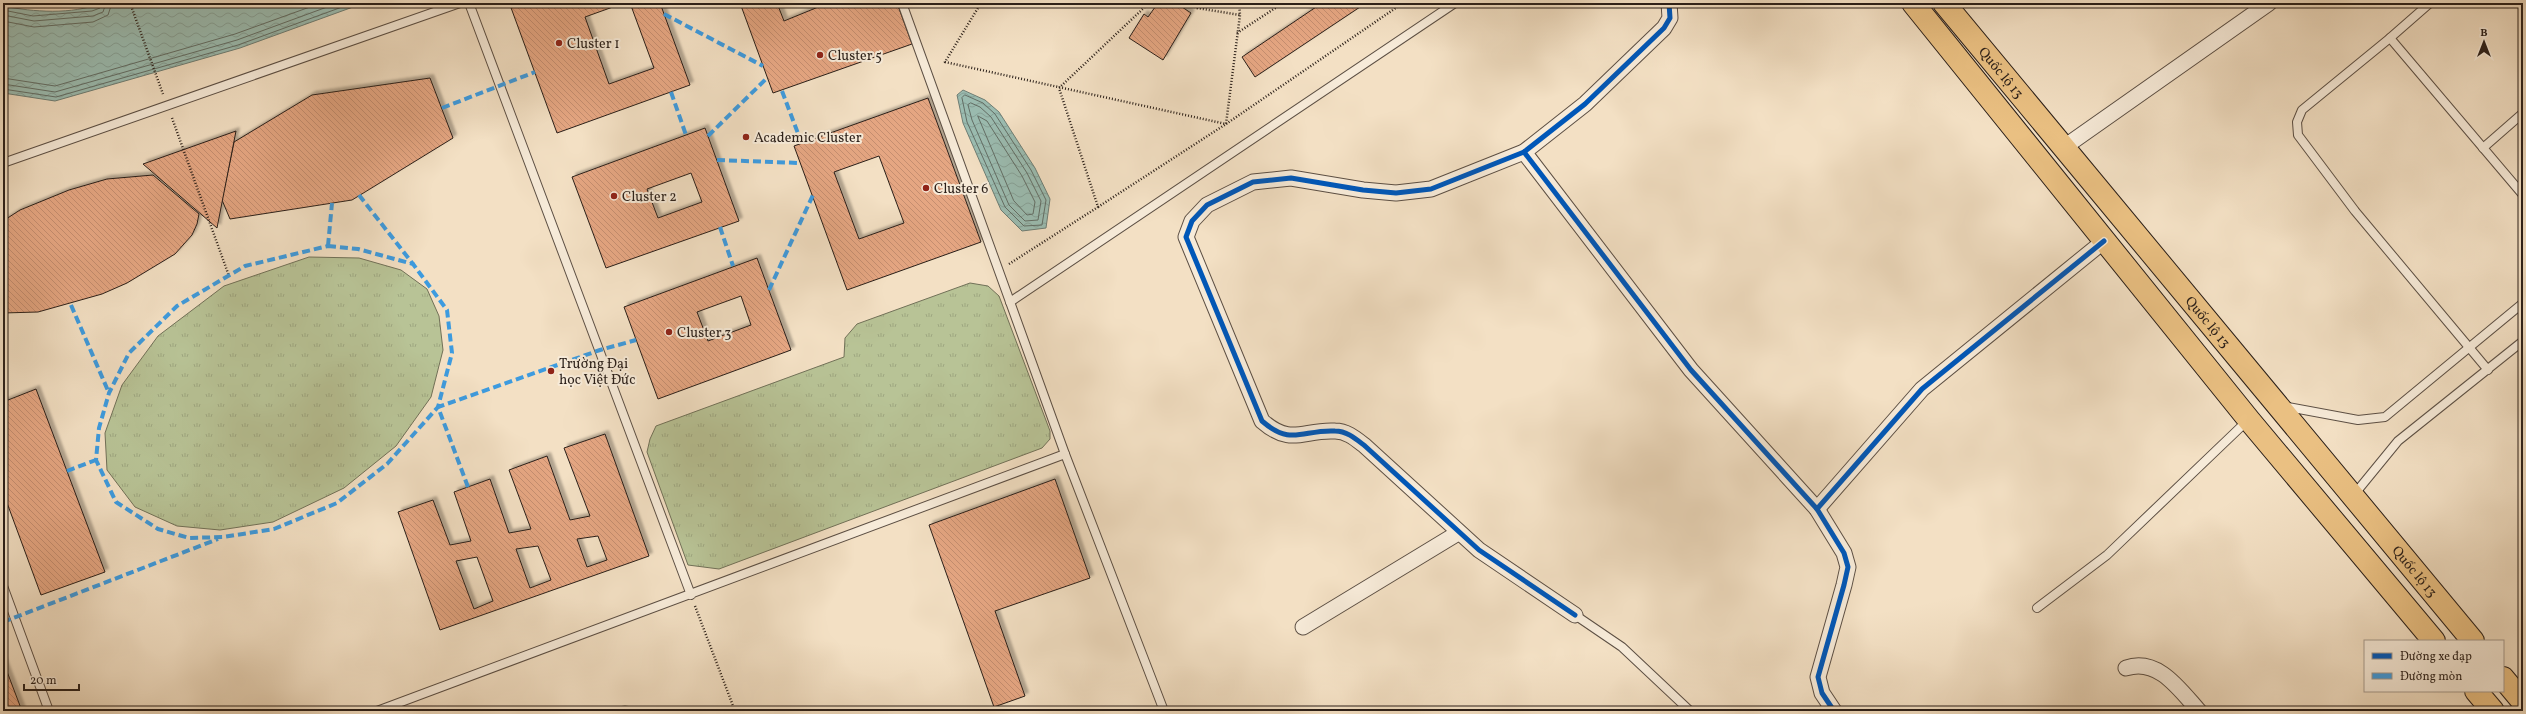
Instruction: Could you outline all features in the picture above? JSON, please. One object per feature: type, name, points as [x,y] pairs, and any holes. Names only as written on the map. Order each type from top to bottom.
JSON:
[{"type":"highway","name":"Quốc lộ 13","points":[[1913,3],[2249,420],[2433,640]]},
{"type":"highway","name":"Quốc lộ 13","points":[[1944,3],[2472,640]]},
{"type":"highway","points":[[2504,679],[2523,702]]},
{"type":"highway","points":[[2477,692],[2493,711]]},
{"type":"street","points":[[1575,615],[1479,550],[1458,533],[1366,446],[1351,435],[1335,431],[1293,436],[1275,432],[1262,421],[1186,237],[1192,221],[1207,205],[1253,182],[1291,178],[1363,190],[1396,193],[1431,189],[1524,152],[1585,104],[1664,28],[1670,18],[1669,3]]},
{"type":"street","points":[[2063,148],[2269,3]]},
{"type":"street","points":[[1524,152],[1690,370],[1817,509],[1844,553],[1848,568],[1818,677],[1822,693],[1829,709]]},
{"type":"street","points":[[1817,509],[1932,380],[2104,241]]},
{"type":"street","points":[[1303,627],[1458,533]]},
{"type":"street","points":[[2126,668],[2137,664],[2152,666],[2163,673],[2199,711]]},
{"type":"lane","points":[[3,163],[460,3]]},
{"type":"lane","points":[[469,3],[691,595]]},
{"type":"lane","points":[[902,3],[1065,454],[1164,711]]},
{"type":"lane","points":[[1010,302],[1455,3]]},
{"type":"lane","points":[[2430,3],[2302,110],[2297,122],[2298,136],[2355,211],[2488,370]]},
{"type":"lane","points":[[2390,38],[2523,195]]},
{"type":"lane","points":[[2483,148],[2523,113]]},
{"type":"lane","points":[[2278,405],[2351,419],[2380,419],[2395,411],[2469,346],[2523,303]]},
{"type":"lane","points":[[2353,496],[2398,441],[2523,341]]},
{"type":"lane","points":[[2037,608],[2107,555],[2249,420]]},
{"type":"lane","points":[[377,711],[691,595],[1065,454]]},
{"type":"lane","points":[[3,586],[49,711]]},
{"type":"lane","points":[[1575,615],[1622,647],[1690,711]]},
{"type":"path","points":[[130,3],[229,276]]},
{"type":"path","points":[[981,3],[945,62],[1226,124]]},
{"type":"path","points":[[1059,88],[1149,3]]},
{"type":"path","points":[[1186,3],[1197,8],[1240,16]]},
{"type":"path","points":[[1226,124],[1240,16],[1239,3]]},
{"type":"path","points":[[1237,33],[1283,3]]},
{"type":"path","points":[[999,271],[1226,124],[1403,3]]},
{"type":"path","points":[[1059,88],[1098,207]]},
{"type":"path","points":[[691,595],[735,711]]},
{"type":"green space","points":[[309,257],[359,258],[401,270],[427,289],[439,316],[443,350],[431,397],[396,446],[344,488],[273,522],[220,530],[177,526],[135,507],[107,470],[105,433],[122,385],[158,336],[224,286]]},
{"type":"green space","points":[[970,283],[988,286],[999,296],[1050,431],[1050,439],[1042,448],[719,569],[688,565],[647,452],[650,439],[656,426],[844,357],[845,338],[857,324]]},
{"type":"green space","points":[[625,706],[661,711],[590,711]]},
{"type":"water","points":[[102,3],[364,3],[240,48],[55,101],[3,93],[3,6],[27,10],[65,11],[90,7]]},
{"type":"water","points":[[963,90],[985,100],[999,112],[1035,168],[1050,199],[1046,228],[1022,231],[1001,210],[963,123],[957,95]]},
{"type":"building","name":"Cluster 1","points":[[514,3],[624,3],[585,17],[609,84],[654,68],[630,3],[660,3],[690,85],[557,133],[510,5]]},
{"type":"building","name":"Cluster 5","points":[[740,3],[777,3],[784,21],[828,3],[897,3],[912,44],[773,93]]},
{"type":"building","points":[[1158,3],[1176,3],[1191,13],[1163,60],[1129,38],[1144,14],[1148,17]]},
{"type":"building","points":[[1322,3],[1366,3],[1255,77],[1242,57]]},
{"type":"building","points":[[430,78],[453,138],[352,200],[230,219],[222,200],[234,142],[312,95]]},
{"type":"building","name":"Cluster 6","points":[[928,98],[981,242],[847,290],[794,146]],"holes":[[[879,156],[904,223],[859,239],[834,172]]]},
{"type":"building","name":"Cluster 2","points":[[705,128],[739,221],[606,268],[572,177]],"holes":[[[691,173],[702,202],[658,218],[647,189]]]},
{"type":"building","points":[[236,131],[217,228],[143,164]]},
{"type":"building","points":[[153,175],[199,214],[197,224],[192,235],[175,254],[127,283],[102,294],[38,312],[3,313],[3,221],[20,210],[69,190],[107,179]]},
{"type":"building","name":"Cluster 3","points":[[757,258],[791,350],[658,399],[624,307]],"holes":[[[741,296],[751,325],[708,341],[697,312]]]},
{"type":"building","points":[[36,389],[105,572],[41,595],[3,492],[3,402]]},
{"type":"building","points":[[605,434],[649,556],[440,630],[398,512],[433,500],[450,545],[471,541],[454,492],[490,479],[509,533],[531,529],[509,470],[547,456],[570,520],[590,516],[564,448]],"holes":[[[598,536],[607,560],[587,567],[577,539]],[[538,546],[551,580],[530,588],[516,549]],[[477,557],[493,601],[474,609],[456,561]]]},
{"type":"building","points":[[1055,479],[1090,578],[995,611],[1025,696],[994,707],[929,525]]},
{"type":"building","points":[[3,661],[22,711],[3,711]]},
{"type":"marked path","points":[[664,14],[763,66]]},
{"type":"marked path","points":[[442,108],[535,72]]},
{"type":"marked path","points":[[708,136],[767,78]]},
{"type":"marked path","points":[[782,91],[802,144]]},
{"type":"marked path","points":[[671,92],[686,135]]},
{"type":"marked path","points":[[717,160],[800,163]]},
{"type":"marked path","points":[[359,195],[413,264]]},
{"type":"marked path","points":[[769,290],[813,195]]},
{"type":"marked path","points":[[328,246],[332,203]]},
{"type":"marked path","points":[[720,227],[733,266]]},
{"type":"marked path","points":[[328,246],[358,249],[413,264],[447,310],[452,353],[438,407],[387,464],[337,503],[274,529],[223,537],[189,538],[158,529],[116,502],[96,460],[99,428],[109,393],[129,353],[177,306],[245,266],[328,246]]},
{"type":"marked path","points":[[71,305],[109,393]]},
{"type":"marked path","points":[[468,487],[438,407],[600,350],[636,340]]},
{"type":"marked path","points":[[67,471],[96,460]]},
{"type":"marked path","points":[[3,622],[218,539]]},
{"type":"cycle path","points":[[1575,615],[1479,550],[1365,446],[1351,436],[1339,431],[1324,431],[1290,435],[1272,429],[1262,421],[1186,237],[1192,221],[1207,205],[1253,182],[1291,178],[1363,190],[1396,193],[1431,189],[1524,152],[1585,104],[1664,28],[1670,18],[1669,3]]},
{"type":"cycle path","points":[[1524,152],[1691,370],[1817,509],[1844,553],[1848,567],[1818,677],[1822,693],[1834,711]]},
{"type":"cycle path","points":[[1817,509],[1922,389],[2104,241]]},
{"type":"place","name":"Cluster 1","points":[[559,43]]},
{"type":"place","name":"Cluster 5","points":[[820,55]]},
{"type":"place","name":"Academic Cluster","points":[[746,137]]},
{"type":"place","name":"Cluster 6","points":[[926,188]]},
{"type":"place","name":"Cluster 2","points":[[614,196]]},
{"type":"place","name":"Cluster 3","points":[[669,332]]},
{"type":"place","name":"Trường Đại học Việt Đức","points":[[551,371]]}]
